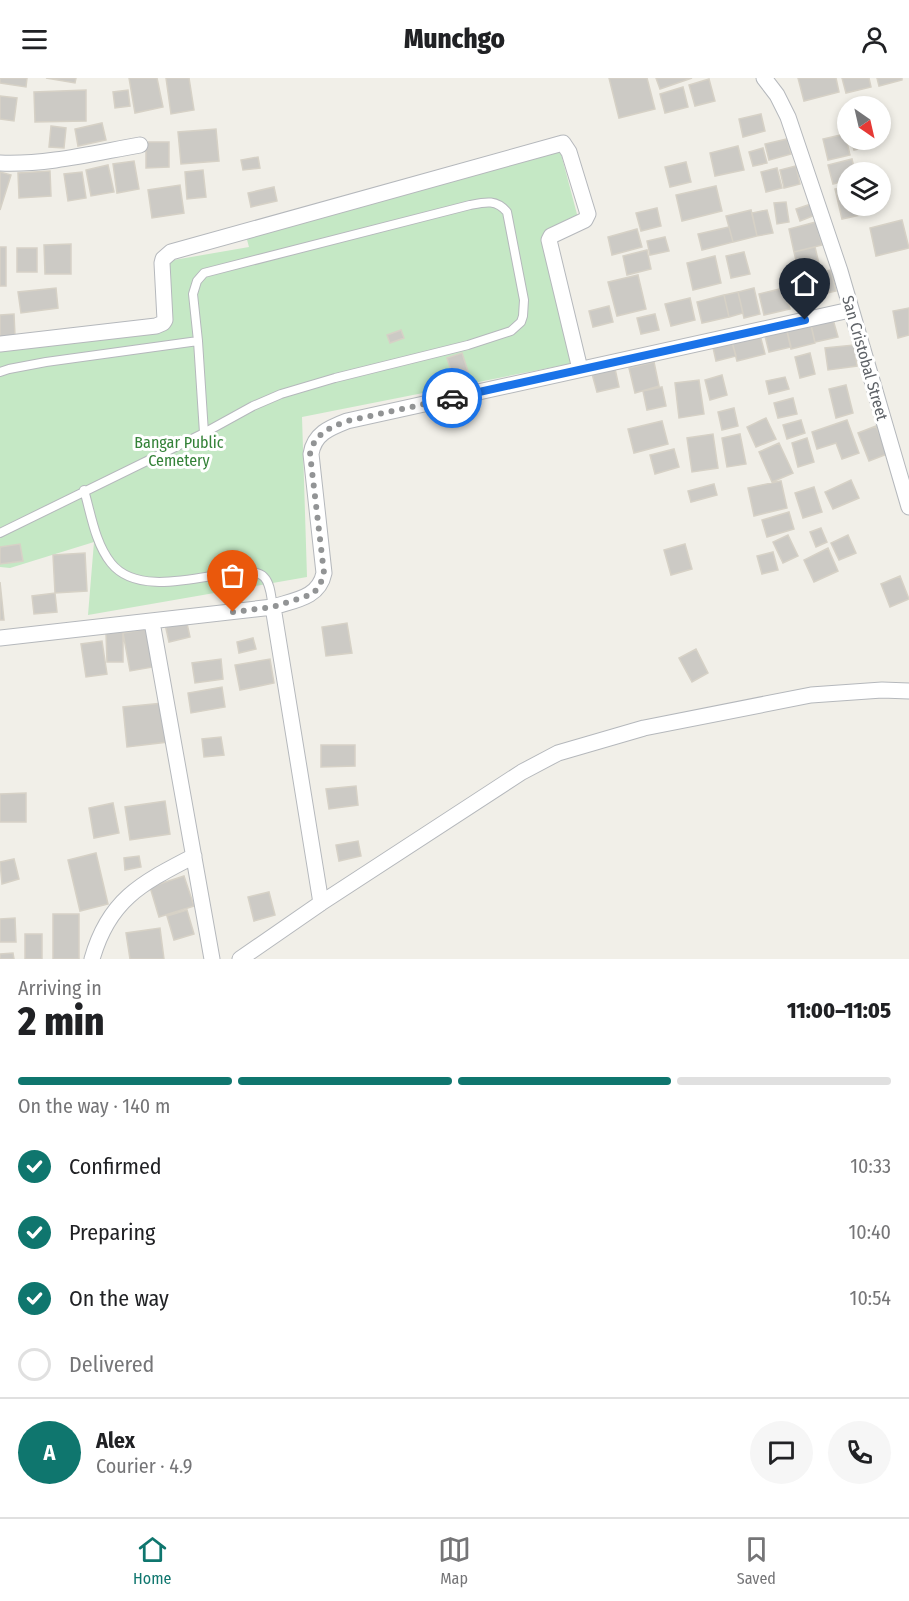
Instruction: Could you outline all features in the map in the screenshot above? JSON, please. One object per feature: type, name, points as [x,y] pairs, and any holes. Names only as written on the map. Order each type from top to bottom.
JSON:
[{"type":"street","name":"San Cristobal Street","points":[[764,78],[777,95],[788,117],[840,271],[909,507]]},
{"type":"street","points":[[0,344],[156,326],[165,320],[162,262],[171,252],[563,143],[569,152],[588,214],[585,219],[551,236],[549,240],[580,369]]},
{"type":"street","points":[[0,163],[45,161],[140,145]]},
{"type":"street","points":[[0,638],[273,607],[313,594],[324,573],[310,454],[316,438],[347,421],[850,310]]},
{"type":"street","points":[[273,607],[321,903]]},
{"type":"street","points":[[152,622],[212,959]]},
{"type":"street","points":[[240,959],[321,903],[522,772],[558,753],[644,728],[811,695],[882,690],[909,691]]},
{"type":"street","points":[[92,959],[103,926],[122,902],[151,879],[194,856]]},
{"type":"lane","points":[[0,533],[204,433],[253,406],[280,394],[334,378],[468,345],[496,337],[516,327],[523,316],[524,300],[507,212],[496,202],[470,205],[204,273],[197,281],[193,294],[204,433]]},
{"type":"lane","points":[[0,372],[46,362],[198,340]]},
{"type":"lane","points":[[84,490],[99,540],[106,556],[119,571],[136,580],[153,582],[204,578],[243,571],[258,572],[268,584],[273,607]]},
{"type":"green space","name":"Bangar Public Cemetery","points":[[560,150],[578,218],[541,239],[574,363],[302,417],[307,577],[88,615],[94,542],[10,568],[0,567],[0,349],[168,328],[168,261],[249,247],[246,236]]},
{"type":"building","points":[[0,78],[27,78],[26,87],[0,83]]},
{"type":"building","points":[[46,78],[76,78],[75,83]]},
{"type":"building","points":[[129,78],[157,78],[163,107],[135,113]]},
{"type":"building","points":[[166,78],[189,78],[194,110],[171,114]]},
{"type":"building","points":[[609,78],[647,78],[655,109],[619,118]]},
{"type":"building","points":[[656,78],[692,78],[660,89]]},
{"type":"building","points":[[798,78],[836,78],[839,92],[804,101]]},
{"type":"building","points":[[842,78],[869,78],[871,87],[846,93]]},
{"type":"building","points":[[877,78],[902,78],[902,80],[879,86]]},
{"type":"building","points":[[709,79],[715,101],[695,106],[689,85]]},
{"type":"building","points":[[683,87],[688,107],[665,113],[660,94]]},
{"type":"building","points":[[86,90],[86,121],[35,122],[34,92]]},
{"type":"building","points":[[128,90],[130,106],[115,108],[113,92]]},
{"type":"building","points":[[0,96],[17,98],[14,121],[0,119]]},
{"type":"building","points":[[761,114],[765,131],[743,137],[739,119]]},
{"type":"building","points":[[102,123],[106,140],[78,146],[75,129]]},
{"type":"building","points":[[51,126],[66,128],[64,148],[49,147]]},
{"type":"building","points":[[216,129],[219,161],[181,164],[178,132]]},
{"type":"building","points":[[837,136],[837,150],[849,150],[850,155],[828,160],[823,139]]},
{"type":"building","points":[[787,139],[791,154],[769,160],[765,144]]},
{"type":"building","points":[[146,142],[169,142],[169,167],[146,168]]},
{"type":"building","points":[[738,146],[744,170],[715,176],[710,153]]},
{"type":"building","points":[[763,148],[767,163],[753,166],[749,152]]},
{"type":"building","points":[[258,157],[260,168],[243,170],[241,160]]},
{"type":"building","points":[[134,161],[139,189],[117,193],[113,164]]},
{"type":"building","points":[[686,162],[691,182],[670,187],[665,167]]},
{"type":"building","points":[[837,163],[837,183],[833,184],[828,165]]},
{"type":"building","points":[[108,165],[114,192],[91,196],[86,170]]},
{"type":"building","points":[[796,166],[800,184],[784,188],[780,170]]},
{"type":"building","points":[[777,168],[782,188],[766,192],[761,172]]},
{"type":"building","points":[[203,170],[206,197],[187,199],[185,172]]},
{"type":"building","points":[[50,171],[51,196],[19,198],[18,173]]},
{"type":"building","points":[[0,172],[11,175],[0,210]]},
{"type":"building","points":[[82,172],[86,198],[68,201],[64,174]]},
{"type":"building","points":[[180,185],[184,213],[152,218],[148,190]]},
{"type":"building","points":[[716,186],[722,211],[682,221],[676,195]]},
{"type":"building","points":[[274,187],[277,201],[251,207],[248,193]]},
{"type":"building","points":[[786,202],[789,222],[777,224],[774,203]]},
{"type":"building","points":[[811,204],[815,215],[800,221],[796,209]]},
{"type":"building","points":[[657,208],[661,226],[641,231],[636,213]]},
{"type":"building","points":[[751,210],[757,236],[733,242],[726,216]]},
{"type":"building","points":[[767,210],[773,233],[757,236],[752,213]]},
{"type":"building","points":[[902,220],[909,248],[876,256],[870,228]]},
{"type":"building","points":[[816,222],[822,245],[794,252],[789,229]]},
{"type":"building","points":[[729,227],[733,242],[702,250],[698,234]]},
{"type":"building","points":[[637,229],[642,247],[612,255],[608,237]]},
{"type":"building","points":[[665,237],[669,251],[650,255],[647,241]]},
{"type":"building","points":[[71,244],[71,274],[45,274],[44,245]]},
{"type":"building","points":[[0,247],[6,247],[6,286],[0,286]]},
{"type":"building","points":[[815,247],[820,268],[799,273],[794,252]]},
{"type":"building","points":[[17,248],[37,248],[37,272],[17,272]]},
{"type":"building","points":[[647,250],[651,269],[627,275],[623,256]]},
{"type":"building","points":[[744,252],[750,274],[731,278],[726,256]]},
{"type":"building","points":[[715,256],[721,283],[693,290],[687,263]]},
{"type":"building","points":[[831,270],[836,291],[814,296],[809,275]]},
{"type":"building","points":[[638,275],[646,309],[617,316],[608,282]]},
{"type":"building","points":[[56,288],[58,308],[21,313],[18,292]]},
{"type":"building","points":[[754,288],[760,314],[744,318],[738,292]]},
{"type":"building","points":[[784,288],[790,309],[764,315],[759,294]]},
{"type":"building","points":[[738,292],[743,313],[729,317],[724,295]]},
{"type":"building","points":[[724,295],[729,317],[702,323],[697,302]]},
{"type":"building","points":[[690,298],[695,320],[671,326],[665,304]]},
{"type":"building","points":[[609,306],[613,322],[593,327],[589,311]]},
{"type":"building","points":[[909,308],[909,335],[898,338],[893,311]]},
{"type":"building","points":[[14,314],[15,336],[0,337],[0,315]]},
{"type":"building","points":[[655,314],[659,330],[641,334],[637,318]]},
{"type":"building","points":[[832,316],[838,337],[815,342],[810,321]]},
{"type":"building","points":[[810,321],[815,343],[791,349],[786,327]]},
{"type":"building","points":[[786,327],[791,347],[769,352],[764,332]]},
{"type":"building","points":[[401,330],[404,338],[390,343],[387,335]]},
{"type":"building","points":[[759,331],[765,354],[737,361],[731,338]]},
{"type":"building","points":[[731,338],[736,356],[716,361],[712,343]]},
{"type":"building","points":[[854,345],[857,366],[828,370],[825,348]]},
{"type":"building","points":[[462,353],[472,384],[457,389],[447,358]]},
{"type":"building","points":[[810,353],[815,374],[800,378],[795,357]]},
{"type":"building","points":[[654,362],[659,386],[635,393],[629,368]]},
{"type":"building","points":[[614,364],[619,387],[597,392],[591,370]]},
{"type":"building","points":[[722,375],[727,395],[710,400],[705,380]]},
{"type":"building","points":[[785,377],[789,389],[769,394],[766,381]]},
{"type":"building","points":[[699,380],[704,414],[679,418],[675,383]]},
{"type":"building","points":[[846,385],[853,413],[836,418],[829,389]]},
{"type":"building","points":[[662,387],[666,406],[647,410],[643,391]]},
{"type":"building","points":[[793,398],[797,414],[778,418],[774,403]]},
{"type":"building","points":[[734,408],[738,426],[722,430],[718,412]]},
{"type":"building","points":[[766,418],[776,439],[756,447],[747,427]]},
{"type":"building","points":[[801,420],[805,433],[787,439],[783,425]]},
{"type":"building","points":[[847,420],[859,453],[842,459],[836,443],[817,449],[812,432]]},
{"type":"building","points":[[662,421],[668,444],[634,453],[628,429]]},
{"type":"building","points":[[876,426],[887,454],[869,461],[858,433]]},
{"type":"building","points":[[713,434],[718,468],[692,472],[687,438]]},
{"type":"building","points":[[740,434],[746,464],[727,467],[722,438]]},
{"type":"building","points":[[807,438],[814,462],[798,467],[792,443]]},
{"type":"building","points":[[779,443],[793,473],[772,482],[759,452]]},
{"type":"building","points":[[674,449],[679,467],[655,474],[650,455]]},
{"type":"building","points":[[851,480],[859,498],[833,509],[825,492]]},
{"type":"building","points":[[781,481],[787,508],[754,516],[748,488]]},
{"type":"building","points":[[714,484],[717,495],[691,502],[688,491]]},
{"type":"building","points":[[814,487],[822,512],[803,518],[795,493]]},
{"type":"building","points":[[789,512],[794,529],[767,537],[762,520]]},
{"type":"building","points":[[821,528],[827,542],[816,547],[810,532]]},
{"type":"building","points":[[788,535],[798,556],[783,563],[773,542]]},
{"type":"building","points":[[848,535],[856,553],[839,560],[831,543]]},
{"type":"building","points":[[20,544],[23,561],[0,564],[0,547]]},
{"type":"building","points":[[685,544],[692,569],[671,575],[664,550]]},
{"type":"building","points":[[828,548],[838,571],[814,582],[804,560]]},
{"type":"building","points":[[773,552],[778,570],[762,574],[757,556]]},
{"type":"building","points":[[85,553],[87,591],[55,593],[53,555]]},
{"type":"building","points":[[900,576],[909,599],[890,607],[881,584]]},
{"type":"building","points":[[0,582],[4,620],[0,620]]},
{"type":"building","points":[[55,593],[57,612],[34,614],[32,596]]},
{"type":"building","points":[[186,619],[190,637],[169,642],[165,624]]},
{"type":"building","points":[[347,623],[352,653],[326,656],[322,627]]},
{"type":"building","points":[[147,629],[153,667],[130,671],[123,633]]},
{"type":"building","points":[[123,632],[123,662],[107,662],[106,633]]},
{"type":"building","points":[[253,638],[256,649],[239,653],[237,642]]},
{"type":"building","points":[[102,641],[107,674],[86,677],[81,644]]},
{"type":"building","points":[[696,649],[708,673],[692,682],[679,658]]},
{"type":"building","points":[[221,659],[223,679],[195,683],[192,663]]},
{"type":"building","points":[[270,659],[274,683],[240,690],[235,665]]},
{"type":"building","points":[[222,687],[225,707],[191,713],[188,693]]},
{"type":"building","points":[[163,703],[168,742],[127,747],[123,707]]},
{"type":"building","points":[[221,737],[224,755],[204,757],[202,739]]},
{"type":"building","points":[[321,745],[355,745],[355,766],[321,767]]},
{"type":"building","points":[[356,786],[358,805],[329,809],[326,789]]},
{"type":"building","points":[[26,793],[26,822],[0,822],[0,794]]},
{"type":"building","points":[[165,801],[170,834],[130,840],[125,807]]},
{"type":"building","points":[[113,803],[119,833],[94,838],[89,808]]},
{"type":"building","points":[[358,841],[361,856],[339,861],[336,845]]},
{"type":"building","points":[[96,853],[108,904],[80,911],[68,860]]},
{"type":"building","points":[[139,856],[141,867],[125,870],[124,858]]},
{"type":"building","points":[[14,859],[19,879],[2,884],[0,862]]},
{"type":"building","points":[[184,876],[194,906],[159,917],[150,887]]},
{"type":"building","points":[[269,892],[275,915],[254,921],[248,897]]},
{"type":"building","points":[[187,910],[194,934],[174,940],[167,916]]},
{"type":"building","points":[[53,914],[79,914],[79,959],[53,959]]},
{"type":"building","points":[[15,918],[16,942],[0,942],[0,919]]},
{"type":"building","points":[[160,928],[164,959],[130,959],[126,933]]},
{"type":"building","points":[[25,934],[42,934],[42,959],[25,959]]},
{"type":"building","points":[[13,953],[14,959],[0,959],[0,954]]},
{"type":"way so far","points":[[233,612],[273,607],[313,594],[320,585],[324,573],[310,454],[316,438],[330,428],[347,421],[452,398]]},
{"type":"route","points":[[452,398],[805,320]]}]
